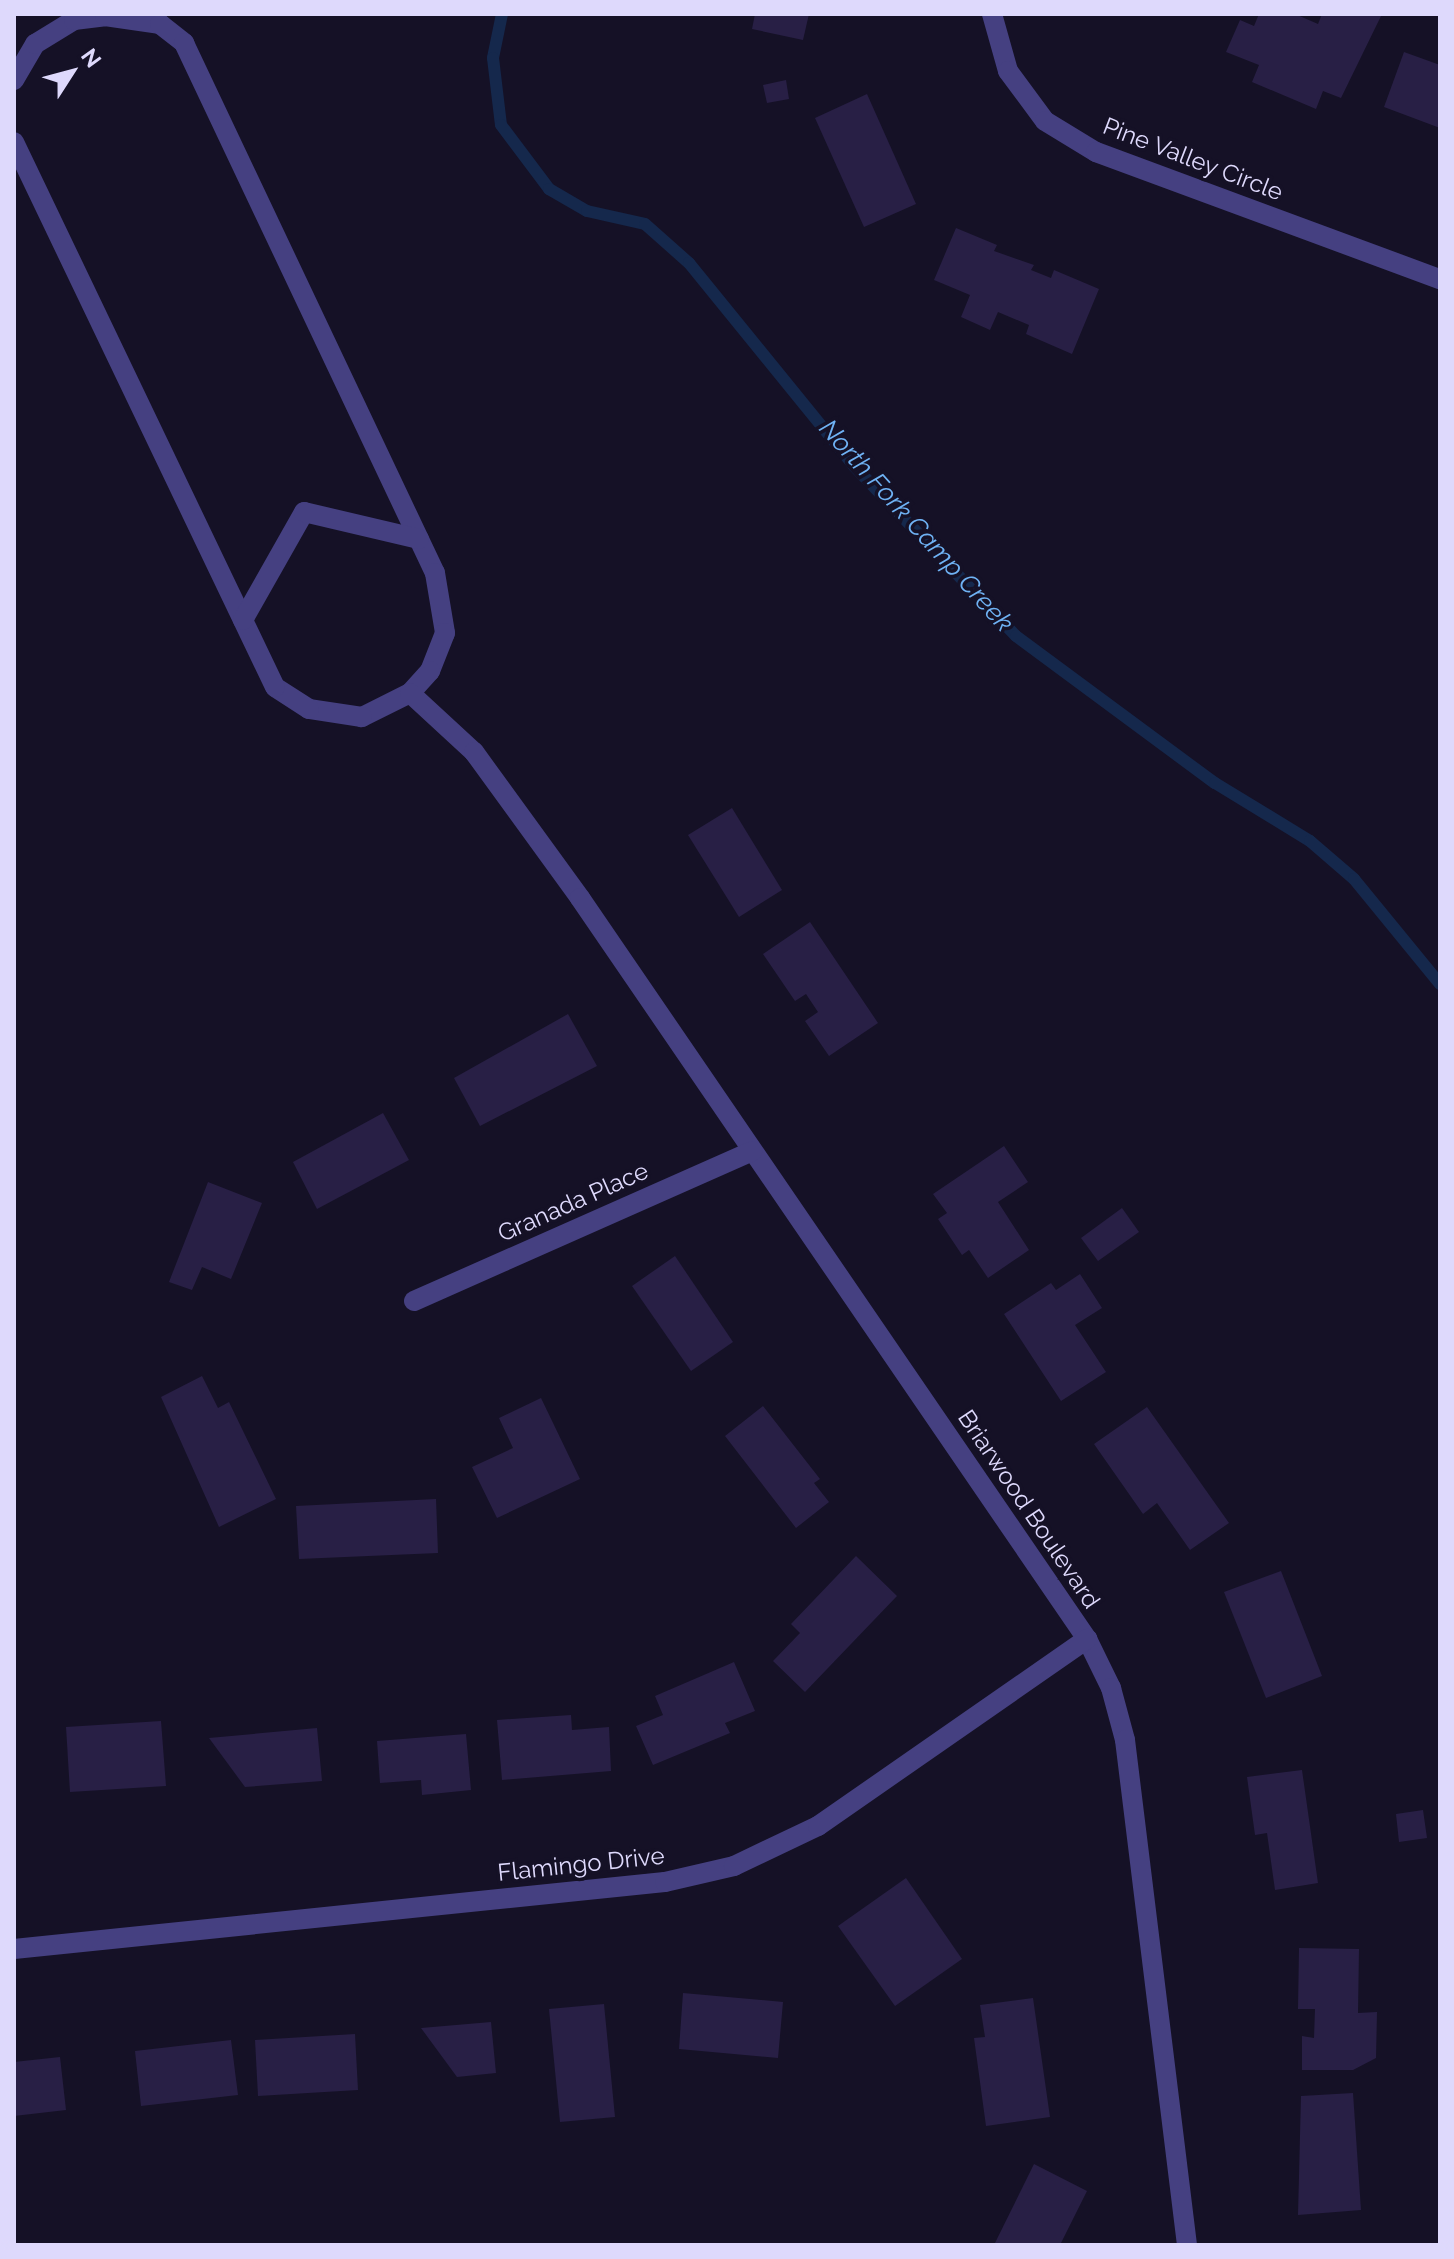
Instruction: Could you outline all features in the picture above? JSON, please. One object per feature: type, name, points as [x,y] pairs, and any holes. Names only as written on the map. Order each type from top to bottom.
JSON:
[{"type":"street","name":"Pine Valley Circle","points":[[992,14],[1008,71],[1045,121],[1096,152],[1440,279]]},
{"type":"street","points":[[14,80],[35,44],[74,20],[105,16],[160,24],[184,43],[435,573],[445,633],[430,671],[410,693],[362,717],[309,709],[275,687],[14,142]]},
{"type":"street","points":[[243,620],[304,512],[419,539]]},
{"type":"street","name":"Briarwood Boulevard","points":[[410,693],[474,752],[580,898],[1087,1639],[1111,1688],[1125,1740],[1187,2245]]},
{"type":"street","name":"Granada Place","points":[[414,1301],[752,1151]]},
{"type":"street","name":"Flamingo Drive","points":[[14,1949],[665,1882],[734,1866],[818,1826],[1087,1639]]},
{"type":"building","points":[[755,14],[809,14],[803,40],[752,29]]},
{"type":"building","points":[[1259,14],[1295,14],[1318,24],[1322,14],[1382,14],[1341,98],[1323,91],[1316,109],[1252,82],[1259,65],[1226,52],[1240,20],[1254,26]]},
{"type":"building","points":[[1404,52],[1440,65],[1440,128],[1384,107]]},
{"type":"building","points":[[786,80],[789,99],[767,103],[763,85]]},
{"type":"building","points":[[867,94],[916,204],[864,227],[815,118]]},
{"type":"building","points":[[956,228],[997,245],[994,251],[1034,265],[1031,270],[1051,278],[1054,270],[1099,289],[1072,354],[1026,334],[1029,325],[998,312],[990,330],[961,317],[970,295],[934,280]]},
{"type":"building","points":[[732,808],[782,890],[739,917],[688,835]]},
{"type":"building","points":[[810,922],[878,1023],[829,1056],[805,1021],[818,1012],[806,994],[795,1001],[763,954]]},
{"type":"building","points":[[568,1014],[597,1066],[480,1126],[454,1078]]},
{"type":"building","points":[[383,1113],[409,1160],[317,1209],[293,1162]]},
{"type":"building","points":[[1004,1146],[1028,1182],[998,1202],[1029,1250],[988,1278],[969,1250],[962,1255],[938,1219],[947,1213],[933,1194]]},
{"type":"building","points":[[208,1182],[262,1203],[231,1279],[202,1267],[192,1290],[169,1282]]},
{"type":"building","points":[[1122,1208],[1139,1232],[1098,1261],[1081,1238]]},
{"type":"building","points":[[675,1256],[733,1342],[691,1371],[632,1286]]},
{"type":"building","points":[[1080,1274],[1102,1308],[1075,1325],[1106,1372],[1061,1401],[1004,1314],[1051,1283],[1056,1290]]},
{"type":"building","points":[[202,1376],[218,1408],[229,1402],[276,1499],[219,1527],[161,1397]]},
{"type":"building","points":[[541,1398],[580,1479],[497,1518],[472,1467],[513,1448],[499,1418]]},
{"type":"building","points":[[763,1406],[820,1479],[814,1483],[829,1502],[796,1528],[725,1436]]},
{"type":"building","points":[[1147,1407],[1229,1523],[1190,1550],[1157,1503],[1143,1514],[1094,1444]]},
{"type":"building","points":[[436,1499],[438,1553],[299,1559],[296,1506]]},
{"type":"building","points":[[856,1556],[897,1596],[805,1692],[773,1661],[800,1633],[791,1624]]},
{"type":"building","points":[[1281,1571],[1322,1676],[1266,1698],[1224,1592]]},
{"type":"building","points":[[734,1662],[755,1711],[725,1723],[730,1733],[653,1765],[636,1726],[663,1715],[655,1696]]},
{"type":"building","points":[[571,1715],[572,1730],[609,1727],[611,1771],[502,1780],[497,1720]]},
{"type":"building","points":[[161,1721],[166,1786],[70,1792],[66,1727]]},
{"type":"building","points":[[317,1728],[322,1781],[245,1787],[209,1738]]},
{"type":"building","points":[[466,1734],[471,1790],[422,1795],[421,1780],[380,1783],[377,1741]]},
{"type":"building","points":[[1302,1770],[1318,1883],[1275,1890],[1267,1833],[1255,1835],[1247,1777]]},
{"type":"building","points":[[1423,1810],[1427,1838],[1399,1842],[1396,1814]]},
{"type":"building","points":[[906,1878],[962,1959],[895,2006],[838,1926]]},
{"type":"building","points":[[1299,1948],[1359,1949],[1358,2013],[1377,2012],[1376,2058],[1353,2070],[1302,2070],[1302,2036],[1314,2038],[1315,2009],[1298,2009]]},
{"type":"building","points":[[683,1993],[783,2002],[778,2058],[679,2049]]},
{"type":"building","points":[[1033,1998],[1050,2117],[986,2126],[974,2038],[985,2037],[980,2005]]},
{"type":"building","points":[[604,2004],[615,2117],[560,2122],[549,2009]]},
{"type":"building","points":[[491,2022],[496,2073],[457,2077],[421,2028]]},
{"type":"building","points":[[355,2034],[358,2090],[258,2096],[255,2040]]},
{"type":"building","points":[[231,2040],[238,2095],[141,2106],[135,2051]]},
{"type":"building","points":[[60,2057],[66,2110],[14,2116],[14,2062]]},
{"type":"building","points":[[1353,2093],[1361,2210],[1298,2215],[1301,2096]]},
{"type":"building","points":[[1034,2164],[1087,2191],[1060,2245],[994,2245]]},
{"type":"waterway","name":"North Fork Camp Creek","points":[[502,14],[493,58],[501,125],[549,189],[587,211],[645,224],[689,263],[854,466],[1016,636],[1215,783],[1310,841],[1354,879],[1440,984]]}]
